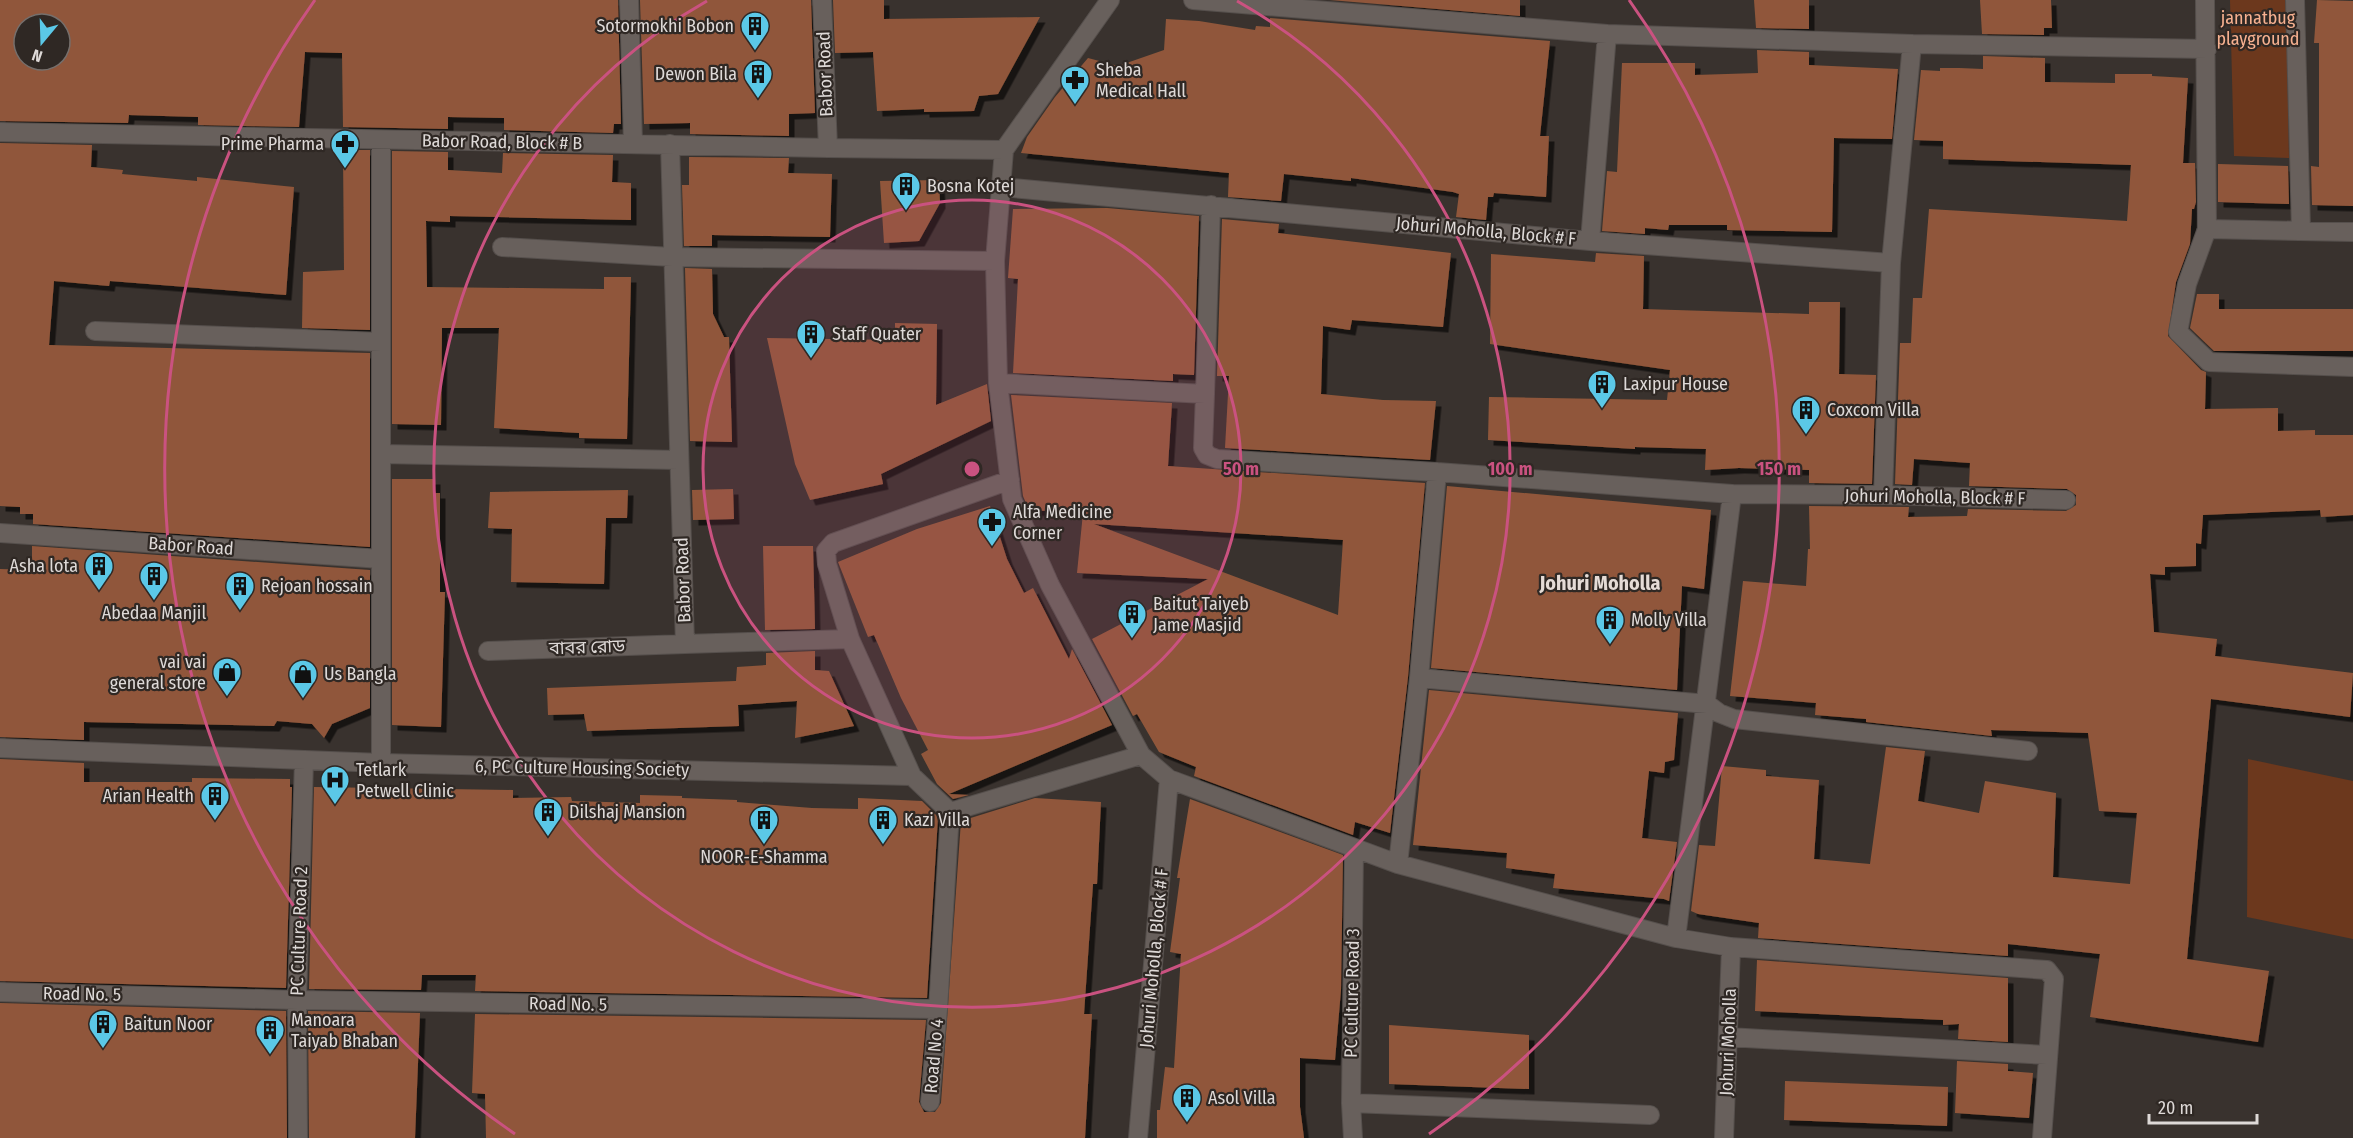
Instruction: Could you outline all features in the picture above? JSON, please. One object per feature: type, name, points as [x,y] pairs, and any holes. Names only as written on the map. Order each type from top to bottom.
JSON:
[{"type":"street","points":[[629,0],[633,144]]},
{"type":"street","name":"Babor Road","points":[[822,0],[828,148]]},
{"type":"street","points":[[1110,0],[1004,150],[995,261],[998,383],[1012,499],[1050,585],[1141,755],[1169,779],[1354,849],[1398,864],[1676,938],[1731,946],[2047,970],[2054,979],[2042,1138]]},
{"type":"street","points":[[1193,0],[1267,3],[1607,34],[1912,44],[2207,49]]},
{"type":"street","points":[[2205,0],[2207,229],[2187,284],[2178,332],[2209,362],[2353,367]]},
{"type":"street","points":[[2295,0],[2301,230]]},
{"type":"street","name":"Johuri Moholla, Block # F","points":[[1001,187],[1590,241],[1607,34]]},
{"type":"street","points":[[1883,495],[1892,262],[1912,44]]},
{"type":"street","name":"Babor Road, Block # B","points":[[0,132],[1004,150]]},
{"type":"street","points":[[381,140],[381,763]]},
{"type":"street","name":"Babor Road","points":[[670,144],[685,644],[850,639]]},
{"type":"street","name":"Johuri Moholla, Block # F","points":[[1211,205],[1203,448],[1207,454],[1217,459],[1437,472],[1732,494],[2066,500]]},
{"type":"street","points":[[2207,229],[2353,232]]},
{"type":"street","points":[[1590,241],[1892,262]]},
{"type":"street","points":[[502,246],[672,257],[995,261]]},
{"type":"street","points":[[95,331],[381,342]]},
{"type":"street","points":[[998,383],[1205,394]]},
{"type":"street","points":[[381,454],[678,460]]},
{"type":"street","points":[[1398,864],[1419,678],[1437,472]]},
{"type":"street","points":[[950,812],[912,776],[850,639],[827,564],[826,551],[833,543],[1010,480]]},
{"type":"street","points":[[1676,938],[1732,494]]},
{"type":"street","name":"Babor Road","points":[[0,533],[381,559]]},
{"type":"street","name":"বাবর রোড","points":[[488,651],[685,644]]},
{"type":"street","points":[[1419,678],[1707,704],[1719,713],[1734,719],[2028,751]]},
{"type":"street","name":"6, PC Culture Housing Society","points":[[0,748],[381,763],[912,776]]},
{"type":"street","points":[[950,812],[1141,755]]},
{"type":"street","name":"PC Culture Road 2","points":[[298,1138],[297,1000],[304,760]]},
{"type":"street","name":"Johuri Moholla, Block # F","points":[[1138,1138],[1169,779]]},
{"type":"street","points":[[938,1009],[950,812]]},
{"type":"street","name":"PC Culture Road 3","points":[[1353,1138],[1351,1104],[1354,849]]},
{"type":"street","name":"Johuri Moholla","points":[[1724,1138],[1731,946]]},
{"type":"street","name":"Road No. 5","points":[[0,992],[297,1000],[938,1009]]},
{"type":"street","name":"Road No 4","points":[[930,1102],[938,1009]]},
{"type":"street","points":[[1728,1037],[2047,1055]]},
{"type":"street","points":[[1351,1104],[1650,1115]]},
{"type":"green space","name":"jannatbug playground","points":[[2230,0],[2286,0],[2289,158],[2234,156]]},
{"type":"green space","points":[[2248,759],[2353,781],[2353,939],[2247,917]]},
{"type":"building","points":[[0,0],[618,0],[621,124],[614,124],[613,133],[504,130],[504,118],[448,117],[448,129],[343,127],[342,53],[305,52],[299,127],[198,125],[198,117],[129,115],[128,123],[0,121]]},
{"type":"building","points":[[640,0],[811,0],[815,113],[789,114],[789,136],[690,134],[690,123],[644,124]]},
{"type":"building","points":[[833,0],[884,0],[884,19],[1040,17],[998,94],[979,96],[974,111],[924,112],[924,109],[877,111],[873,52],[835,53]]},
{"type":"building","points":[[1330,0],[1520,0],[1520,16]]},
{"type":"building","points":[[1754,0],[1809,0],[1809,29],[1756,28]]},
{"type":"building","points":[[1980,0],[2051,0],[2052,28],[2044,28],[2044,35],[1982,34]]},
{"type":"building","points":[[2317,0],[2353,1],[2353,206],[2312,205],[2311,166],[2319,167],[2319,43],[2314,43]]},
{"type":"building","points":[[1270,18],[1550,41],[1540,136],[1549,136],[1546,197],[1494,193],[1493,197],[1488,197],[1486,220],[1456,217],[1459,194],[1453,192],[1351,178],[1351,181],[1284,174],[1281,201],[1228,197],[1229,173],[1021,153],[1027,137],[1055,97],[1088,58],[1118,66],[1164,50],[1166,19],[1199,21],[1255,30],[1256,26],[1270,27]]},
{"type":"building","points":[[1757,50],[1809,52],[1809,65],[1898,69],[1892,139],[1834,138],[1832,232],[1727,230],[1727,225],[1669,225],[1668,230],[1645,228],[1645,234],[1602,231],[1607,171],[1617,172],[1622,63],[1695,63],[1695,75],[1758,73]]},
{"type":"building","points":[[1983,56],[2045,58],[2045,82],[2115,83],[2115,74],[2152,74],[2152,76],[2188,78],[2183,163],[2195,163],[2196,202],[2192,209],[2190,244],[2176,282],[2168,336],[2201,370],[2206,372],[2205,409],[2278,408],[2278,431],[2315,430],[2315,435],[2353,435],[2353,515],[2321,517],[2320,510],[2203,515],[2201,544],[2196,543],[2196,566],[2165,567],[2165,575],[2150,574],[2154,632],[2217,639],[2215,656],[2353,673],[2350,717],[2211,699],[2187,959],[2269,971],[2258,1042],[2090,1017],[2100,954],[2008,944],[2008,956],[1758,938],[1759,923],[1691,911],[1699,845],[1715,846],[1722,766],[1766,770],[1766,776],[1819,780],[1814,859],[1870,864],[1886,747],[1925,751],[1918,801],[1979,813],[1985,781],[2056,793],[2053,877],[2130,884],[2137,813],[2099,811],[2088,733],[1991,730],[1992,736],[1866,722],[1866,719],[1815,715],[1816,703],[1730,696],[1743,581],[1806,586],[1808,549],[1810,549],[1809,506],[1909,507],[1908,517],[1967,516],[1968,509],[2066,511],[2076,505],[2076,495],[2067,489],[1969,486],[1970,463],[1914,459],[1912,485],[1895,484],[1900,343],[1911,343],[1913,298],[1922,298],[1929,209],[2127,221],[2131,165],[1943,159],[1943,141],[1914,140],[1921,70],[1983,69]]},
{"type":"building","points":[[0,143],[92,145],[91,167],[123,170],[122,174],[197,181],[197,177],[294,187],[286,295],[110,281],[109,286],[54,281],[49,345],[370,353],[370,547],[33,524],[33,514],[20,514],[20,507],[0,506]]},
{"type":"building","points":[[343,150],[370,150],[370,330],[302,328],[303,272],[344,270]]},
{"type":"building","points":[[392,151],[448,152],[448,170],[502,173],[503,153],[613,155],[612,182],[631,183],[631,220],[450,216],[450,222],[426,221],[427,287],[604,289],[604,277],[631,277],[627,439],[579,438],[579,433],[494,428],[499,328],[442,328],[441,425],[392,424]]},
{"type":"building","points":[[689,157],[789,158],[788,173],[832,174],[830,237],[712,235],[712,246],[684,246],[682,185],[689,185]]},
{"type":"building","points":[[2218,164],[2288,166],[2289,204],[2218,202]]},
{"type":"building","name":"Bosna Kotej","points":[[939,180],[940,203],[919,241],[884,243],[880,181]]},
{"type":"building","points":[[1107,208],[1199,216],[1194,375],[1173,374],[1173,381],[1013,373],[1018,279],[1008,278],[1013,209]]},
{"type":"building","points":[[1222,219],[1279,224],[1278,233],[1451,253],[1443,327],[1352,320],[1350,330],[1323,326],[1321,394],[1383,400],[1436,401],[1430,460],[1225,448],[1229,376],[1217,376]]},
{"type":"building","points":[[1596,253],[1644,256],[1643,309],[1809,314],[1809,302],[1840,302],[1839,374],[1876,375],[1872,484],[1809,483],[1809,470],[1739,468],[1705,470],[1706,449],[1635,447],[1635,449],[1488,440],[1489,397],[1667,400],[1670,370],[1490,344],[1491,254],[1595,262]]},
{"type":"building","points":[[685,268],[712,269],[713,314],[724,337],[729,337],[732,442],[690,441]]},
{"type":"building","points":[[2197,294],[2219,294],[2219,309],[2353,309],[2353,351],[2214,351],[2190,328]]},
{"type":"building","points":[[895,323],[937,324],[936,405],[987,384],[991,421],[881,474],[883,484],[810,500],[795,464],[767,338],[895,340]]},
{"type":"building","points":[[1011,395],[1172,403],[1168,466],[1425,483],[1408,677],[1390,833],[1355,822],[1353,835],[1194,776],[1196,767],[1159,752],[1137,714],[1133,716],[1092,639],[1208,579],[1077,573],[1083,513],[1029,510],[1023,496]],"holes":[[[1094,524],[1343,540],[1338,615]]]},
{"type":"building","points":[[392,479],[435,479],[435,493],[440,493],[440,592],[445,592],[441,727],[392,725]]},
{"type":"building","points":[[1447,486],[1711,510],[1704,589],[1682,586],[1677,690],[1431,668]]},
{"type":"building","points":[[733,489],[734,519],[693,520],[692,490]]},
{"type":"building","points":[[628,490],[627,518],[606,518],[604,584],[511,582],[512,529],[488,528],[490,492]]},
{"type":"building","points":[[990,506],[1007,559],[1024,593],[1033,588],[1069,659],[1072,649],[1112,725],[949,794],[969,795],[953,799],[937,784],[921,754],[928,750],[901,698],[874,635],[868,637],[838,562],[917,529]]},
{"type":"building","points":[[32,546],[370,570],[370,708],[332,724],[324,738],[312,724],[277,721],[274,726],[84,722],[84,740],[0,737],[0,569],[32,570]]},
{"type":"building","points":[[763,546],[813,546],[815,629],[765,630]]},
{"type":"building","points":[[815,651],[815,670],[829,671],[854,726],[795,738],[797,701],[738,705],[739,726],[587,731],[584,714],[548,715],[547,688],[736,681],[737,667],[766,665],[766,653]]},
{"type":"building","points":[[1429,690],[1678,713],[1674,760],[1665,762],[1664,773],[1649,771],[1642,838],[1677,842],[1669,901],[1553,888],[1555,874],[1506,868],[1507,853],[1413,845]]},
{"type":"building","points":[[0,759],[84,763],[84,782],[192,782],[192,778],[290,779],[290,787],[292,787],[286,988],[0,981]]},
{"type":"building","points":[[314,787],[513,790],[513,798],[571,797],[572,801],[640,803],[640,795],[682,796],[682,798],[737,800],[737,802],[812,808],[858,809],[858,798],[922,801],[938,817],[927,998],[475,991],[476,975],[422,975],[421,990],[309,989]]},
{"type":"building","points":[[1035,798],[1101,802],[1097,884],[1093,884],[1084,1014],[1092,1014],[1085,1138],[486,1138],[485,1094],[472,1093],[475,1014],[926,1020],[919,1102],[924,1112],[935,1112],[941,1103],[961,821]]},
{"type":"building","points":[[1190,799],[1343,855],[1341,990],[1335,1060],[1300,1058],[1300,1107],[1304,1138],[1157,1138],[1157,1110],[1160,1110],[1165,1067],[1174,1068],[1181,954],[1170,952],[1180,878],[1177,878]]},
{"type":"building","points":[[1757,960],[2008,978],[2008,1042],[1958,1039],[1959,1024],[1943,1025],[1943,1020],[1755,1011]]},
{"type":"building","points":[[0,1003],[286,1011],[287,1138],[0,1138]]},
{"type":"building","points":[[308,1011],[420,1013],[415,1138],[309,1138]]},
{"type":"building","points":[[1389,1025],[1529,1035],[1529,1089],[1389,1084]]},
{"type":"building","points":[[1957,1061],[2008,1064],[2008,1071],[2033,1073],[2029,1118],[1955,1113]]},
{"type":"building","points":[[1785,1081],[1948,1087],[1947,1126],[1784,1120]]},
{"type":"place","name":"Sotormokhi Bobon","points":[[755,52]]},
{"type":"place","name":"Dewon Bila","points":[[758,100]]},
{"type":"place","name":"Sheba Medical Hall","points":[[1075,106]]},
{"type":"place","name":"Prime Pharma","points":[[345,170]]},
{"type":"place","name":"Bosna Kotej","points":[[906,212]]},
{"type":"place","name":"Staff Quater","points":[[811,360]]},
{"type":"place","name":"Laxipur House","points":[[1602,410]]},
{"type":"place","name":"Coxcom Villa","points":[[1806,436]]},
{"type":"place","name":"Alfa Medicine Corner","points":[[992,548]]},
{"type":"place","name":"Asha lota","points":[[99,592]]},
{"type":"place","name":"Abedaa Manjil","points":[[154,602]]},
{"type":"place","name":"Rejoan hossain","points":[[240,612]]},
{"type":"place","name":"Baitut Taiyeb Jame Masjid","points":[[1132,640]]},
{"type":"place","name":"Molly Villa","points":[[1610,646]]},
{"type":"place","name":"vai vai general store","points":[[227,698]]},
{"type":"place","name":"Us Bangla","points":[[303,700]]},
{"type":"place","name":"Tetlark Petwell Clinic","points":[[335,806]]},
{"type":"place","name":"Arian Health","points":[[215,822]]},
{"type":"place","name":"Dilshaj Mansion","points":[[548,838]]},
{"type":"place","name":"NOOR-E-Shamma","points":[[764,846]]},
{"type":"place","name":"Kazi Villa","points":[[883,846]]},
{"type":"place","name":"Baitun Noor","points":[[103,1050]]},
{"type":"place","name":"Manoara Taiyab Bhaban","points":[[270,1056]]},
{"type":"place","name":"Asol Villa","points":[[1187,1124]]},
{"type":"district","name":"Johuri Moholla","points":[[1600,583]]}]
